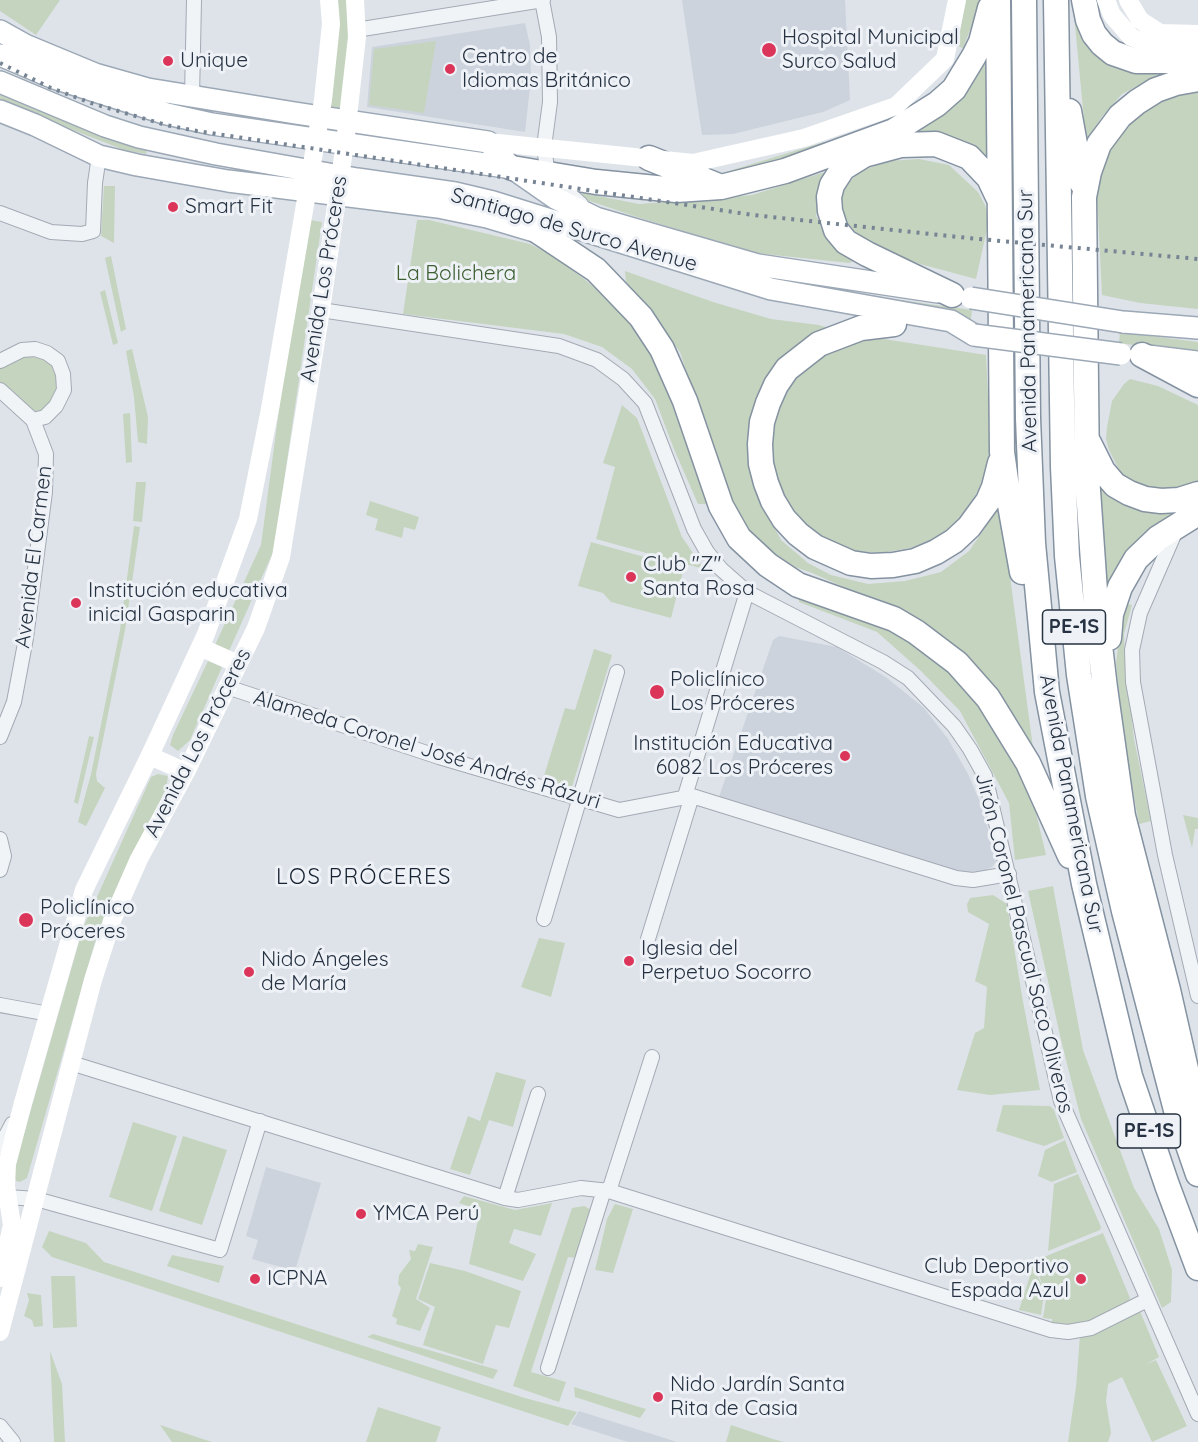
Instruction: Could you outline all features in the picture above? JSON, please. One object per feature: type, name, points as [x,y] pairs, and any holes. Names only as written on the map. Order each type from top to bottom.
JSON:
[{"type":"highway","points":[[512,168],[655,189],[698,190],[721,187],[784,171],[894,131],[938,104],[954,89],[975,56],[986,27],[992,0]]},
{"type":"highway","points":[[998,0],[1002,452],[1025,589],[1047,692]]},
{"type":"highway","name":"Avenida Panamericana Sur","points":[[1024,0],[1028,418],[1034,553],[1047,692],[1084,884],[1130,1076],[1198,1268]]},
{"type":"highway","name":"Avenida Panamericana Sur","points":[[1056,0],[1063,477],[1071,604],[1078,665],[1098,796],[1124,911],[1176,1110],[1198,1174]]},
{"type":"highway","points":[[1084,0],[1088,20],[1094,34],[1113,53],[1136,61],[1198,62]]},
{"type":"highway","points":[[1058,65],[1084,197],[1086,435],[1091,537],[1105,688],[1123,816],[1171,1001],[1198,1129]]},
{"type":"highway","points":[[1084,197],[1089,172],[1099,144],[1120,116],[1156,90],[1198,79]]},
{"type":"highway","points":[[962,296],[867,254],[846,242],[836,230],[830,212],[830,191],[834,180],[843,168],[864,155],[901,145],[936,144],[969,157],[980,166],[1000,200]]},
{"type":"highway","points":[[649,158],[721,187]]},
{"type":"highway","points":[[539,232],[596,270],[641,317],[662,349],[685,401],[721,506],[739,538],[768,565],[798,585],[887,616],[916,632],[957,663],[988,698],[1028,763],[1084,884]]},
{"type":"highway","points":[[894,324],[861,327],[819,344],[787,369],[776,385],[762,422],[760,454],[766,483],[784,519],[815,547],[851,563],[893,566],[915,561],[945,547],[969,527],[988,501],[994,487],[1002,452]]},
{"type":"highway","points":[[1132,355],[1198,385]]},
{"type":"highway","points":[[1086,435],[1103,471],[1115,485],[1129,494],[1161,501],[1179,500],[1198,494]]},
{"type":"highway","points":[[1105,688],[1111,614],[1127,571],[1145,548],[1188,519]]},
{"type":"main road","name":"Avenida Los Próceres","points":[[0,1278],[12,1225],[4,1197],[7,1164],[22,1103],[84,890],[150,756],[200,647],[248,519],[270,409],[320,117],[331,24],[329,0]]},
{"type":"main road","name":"Avenida Los Próceres","points":[[0,1332],[93,980],[117,909],[139,859],[186,772],[238,664],[268,598],[281,557],[345,144],[356,30],[355,0]]},
{"type":"main road","points":[[0,31],[25,45],[94,74],[192,97],[488,142],[693,163],[804,138],[896,106],[945,59],[957,0]]},
{"type":"main road","points":[[1106,0],[1112,15],[1131,37],[1160,47],[1198,49]]},
{"type":"main road","points":[[1128,0],[1140,20],[1160,33],[1198,34]]},
{"type":"main road","name":"Santiago de Surco Avenue","points":[[0,55],[54,78],[168,114],[212,124],[512,168]]},
{"type":"main road","name":"Santiago de Surco Avenue","points":[[0,82],[105,126],[139,137],[216,154],[309,180],[487,217],[772,301],[810,310],[974,335],[1198,362]]},
{"type":"main road","name":"Santiago de Surco Avenue","points":[[0,111],[99,156],[228,181],[309,180]]},
{"type":"main road","name":"Santiago de Surco Avenue","points":[[488,142],[512,168],[555,198],[596,218],[758,265],[1123,322],[1198,328]]},
{"type":"main road","name":"Santiago de Surco Avenue","points":[[339,185],[454,193],[493,202],[771,289],[951,321],[974,335]]},
{"type":"main road","points":[[200,647],[238,664]]},
{"type":"main road","points":[[150,756],[186,772]]},
{"type":"street","points":[[192,97],[194,0]]},
{"type":"street","points":[[356,30],[543,0],[549,37],[550,102],[544,147],[548,174],[596,218]]},
{"type":"street","points":[[0,213],[51,232],[82,234],[93,231],[94,183],[99,156]]},
{"type":"street","name":"Jirón Coronel Pascual Saco Oliveros","points":[[321,310],[559,346],[597,360],[623,379],[645,403],[694,529],[707,552],[721,569],[747,592],[883,662],[908,678],[954,726],[985,776],[1061,1101],[1198,1414]]},
{"type":"street","points":[[0,361],[22,350],[35,349],[47,353],[58,361],[63,374],[64,390],[51,412],[45,417],[33,420]]},
{"type":"street","name":"Avenida El Carmen","points":[[0,390],[33,420],[46,454],[45,492],[24,649],[14,702],[0,737]]},
{"type":"street","points":[[1188,519],[1168,553],[1140,613],[1132,650],[1133,682],[1165,855],[1198,996]]},
{"type":"street","points":[[648,939],[747,592]]},
{"type":"street","points":[[544,919],[617,672]]},
{"type":"street","name":"Alameda Coronel José Andrés Rázuri","points":[[226,687],[374,736],[579,800],[619,810],[688,796],[956,878],[974,880],[1009,874]]},
{"type":"street","points":[[0,839],[4,856],[0,870]]},
{"type":"street","points":[[0,1005],[49,1014]]},
{"type":"street","points":[[548,1368],[652,1057]]},
{"type":"street","points":[[71,1063],[505,1198],[519,1200],[581,1188],[607,1191],[1051,1330],[1068,1332],[1091,1328],[1147,1300]]},
{"type":"street","points":[[505,1198],[538,1094]]},
{"type":"street","points":[[0,1148],[22,1103]]},
{"type":"street","points":[[4,1197],[36,1199],[220,1250],[260,1120]]},
{"type":"street","points":[[0,1426],[13,1442]]},
{"type":"shaded area","name":"Hospital Municipal Surco Salud","points":[[682,0],[845,0],[850,100],[823,112],[733,134],[702,135]]},
{"type":"shaded area","name":"Centro de Idiomas Británico","points":[[525,23],[530,45],[531,78],[525,132],[367,107],[372,47]]},
{"type":"shaded area","name":"Institución Educativa 6082 Los Próceres","points":[[779,636],[837,647],[887,678],[924,708],[948,739],[968,774],[980,802],[997,860],[992,867],[983,871],[967,872],[938,867],[719,797],[773,640]]},
{"type":"shaded area","points":[[266,1167],[321,1183],[295,1271],[252,1259],[258,1240],[246,1236]]},
{"type":"shaded area","points":[[579,1411],[677,1442],[628,1442],[571,1424]]},
{"type":"green space","points":[[0,0],[60,0],[36,35],[0,11]]},
{"type":"green space","points":[[336,0],[347,0],[349,33],[341,112],[329,110]]},
{"type":"green space","points":[[966,0],[979,0],[963,48],[957,46]]},
{"type":"green space","points":[[1073,4],[1085,33],[1169,69],[1122,94],[1101,118],[1086,141]]},
{"type":"green space","points":[[436,41],[424,113],[369,105],[374,49]]},
{"type":"green space","points":[[987,43],[993,171],[913,139],[913,129]]},
{"type":"green space","points":[[1198,86],[1198,309],[1140,303],[1102,295],[1096,173],[1108,139],[1132,111]]},
{"type":"green space","points":[[0,94],[126,144],[147,150],[146,154],[124,150],[17,108],[0,101]]},
{"type":"green space","points":[[824,142],[832,147],[750,174],[716,175]]},
{"type":"green space","points":[[919,159],[949,165],[978,192],[985,205],[989,220],[976,279],[920,264],[894,254],[852,234],[839,220],[841,191],[859,172],[887,161]]},
{"type":"green space","points":[[825,172],[825,185],[816,216],[830,239],[856,260],[849,263],[755,253],[581,198],[583,193],[639,204],[752,195]]},
{"type":"green space","points":[[104,186],[115,186],[114,243],[101,236]]},
{"type":"green space","points":[[310,220],[322,222],[274,550],[229,651],[215,645],[261,545],[290,327]]},
{"type":"green space","name":"La Bolichera","points":[[417,220],[429,220],[530,244],[546,252],[583,278],[621,310],[643,335],[668,379],[708,504],[698,504],[655,399],[632,369],[602,347],[564,334],[403,314]]},
{"type":"green space","points":[[111,256],[126,329],[121,332],[105,258]]},
{"type":"green space","points":[[625,271],[713,302],[771,319],[829,328],[768,378],[766,511],[781,540],[808,563],[831,575],[868,584],[905,581],[941,572],[969,551],[985,528],[1000,485],[1006,516],[1009,569],[1034,755],[898,611],[812,573],[764,556],[738,527],[680,352],[626,282]]},
{"type":"green space","points":[[105,290],[118,343],[113,345],[100,292]]},
{"type":"green space","points":[[871,296],[972,310],[971,319],[874,301]]},
{"type":"green space","points":[[1120,332],[1198,342],[1198,354],[1119,343]]},
{"type":"green space","points":[[864,338],[986,355],[989,465],[980,487],[954,525],[936,538],[910,548],[881,553],[854,551],[808,531],[792,513],[780,490],[772,465],[773,416],[782,393],[797,374],[816,358]]},
{"type":"green space","points":[[132,349],[148,417],[147,444],[138,442],[134,397],[126,351]]},
{"type":"green space","points":[[31,355],[48,359],[57,368],[61,385],[57,399],[34,417],[12,392],[0,383],[0,365]]},
{"type":"green space","points":[[1130,379],[1158,386],[1198,405],[1198,485],[1174,494],[1137,486],[1121,474],[1109,450],[1106,439],[1107,427],[1112,401]]},
{"type":"green space","points":[[622,405],[637,418],[682,537],[704,569],[596,539],[615,467],[603,463]]},
{"type":"green space","points":[[130,413],[132,462],[126,463],[123,414]]},
{"type":"green space","points":[[1100,481],[1142,507],[1164,513],[1189,513],[1167,529],[1104,623]]},
{"type":"green space","points":[[136,482],[146,482],[142,522],[133,521]]},
{"type":"green space","points":[[370,501],[419,517],[415,530],[404,527],[402,538],[375,530],[378,519],[366,515]]},
{"type":"green space","points":[[134,526],[140,527],[125,630],[96,774],[97,781],[105,788],[86,826],[78,822],[91,774],[120,630]]},
{"type":"green space","name":"Club \"Z\" Santa Rosa","points":[[591,542],[684,568],[671,618],[611,602],[603,593],[578,586]]},
{"type":"green space","points":[[799,594],[904,633],[952,670],[981,704],[1010,748],[1033,800],[1046,855],[1015,860],[1009,803],[960,711],[921,671],[877,632],[799,602]]},
{"type":"green space","points":[[1123,603],[1132,605],[1124,634],[1125,658],[1134,739],[1151,821],[1139,824],[1124,742],[1116,664]]},
{"type":"green space","points":[[594,649],[612,655],[571,790],[542,782],[565,708],[575,710]]},
{"type":"green space","points":[[208,661],[222,667],[190,740],[178,751],[170,745],[173,735]]},
{"type":"green space","points":[[89,736],[94,737],[78,804],[74,802]]},
{"type":"green space","points":[[158,774],[168,776],[166,789],[95,942],[27,1178],[20,1182],[16,1181],[13,1172],[83,928],[151,777]]},
{"type":"green space","points":[[1183,815],[1198,818],[1198,829],[1195,829],[1192,848]]},
{"type":"green space","points":[[1053,886],[1083,1050],[1134,1188],[1159,1229],[1172,1270],[1171,1302],[1162,1308],[1081,1119],[1028,891]]},
{"type":"green space","points":[[993,895],[1007,904],[1040,1090],[990,1095],[957,1090],[975,1033],[984,1028],[987,987],[975,981],[989,924],[968,912],[967,904],[970,898]]},
{"type":"green space","points":[[539,938],[565,943],[551,997],[521,987]]},
{"type":"green space","points":[[496,1072],[526,1080],[513,1127],[489,1120],[470,1175],[450,1169],[468,1116],[480,1121]]},
{"type":"green space","points":[[1003,1105],[1050,1106],[1054,1110],[1064,1138],[1044,1146],[996,1131]]},
{"type":"green space","points":[[133,1122],[177,1136],[152,1211],[109,1197]]},
{"type":"green space","points":[[183,1136],[227,1150],[202,1225],[159,1211]]},
{"type":"green space","points":[[1065,1140],[1077,1172],[1052,1182],[1038,1176],[1045,1150]]},
{"type":"green space","points":[[1078,1174],[1101,1227],[1100,1230],[1048,1251],[1054,1184]]},
{"type":"green space","points":[[464,1196],[515,1210],[552,1203],[541,1236],[514,1229],[509,1243],[536,1254],[523,1281],[469,1264],[480,1210],[459,1203]]},
{"type":"green space","points":[[615,1204],[633,1209],[613,1273],[595,1270],[607,1219]]},
{"type":"green space","points":[[584,1206],[592,1210],[577,1258],[568,1257],[531,1372],[566,1382],[559,1402],[513,1386],[572,1208]]},
{"type":"green space","points":[[49,1231],[86,1243],[104,1262],[525,1398],[577,1412],[568,1426],[52,1257],[42,1247]]},
{"type":"green space","name":"Club Deportivo Espada Azul","points":[[1103,1233],[1130,1298],[1129,1302],[1123,1307],[1086,1322],[1070,1325],[1052,1324],[1052,1319],[1043,1318],[1046,1299],[1043,1301],[1041,1315],[1019,1310],[1033,1266],[1043,1287],[1034,1261]]},
{"type":"green space","points":[[418,1244],[433,1247],[416,1299],[430,1308],[420,1331],[396,1324],[397,1319],[392,1316],[401,1288],[398,1284],[399,1275],[411,1259],[409,1250],[415,1251]]},
{"type":"green space","points":[[172,1255],[224,1266],[219,1283],[167,1266]]},
{"type":"green space","points":[[430,1263],[465,1271],[521,1291],[509,1328],[496,1325],[483,1364],[423,1345],[435,1307],[418,1299]]},
{"type":"green space","points":[[51,1276],[75,1276],[77,1327],[53,1328]]},
{"type":"green space","points":[[27,1293],[41,1295],[43,1326],[34,1327],[32,1320],[24,1316],[29,1300]]},
{"type":"green space","points":[[1140,1311],[1159,1357],[1145,1365],[1156,1360],[1187,1426],[1152,1442],[1122,1377],[1108,1384],[1106,1401],[1111,1433],[1108,1442],[1068,1442],[1076,1387],[1080,1335]]},
{"type":"green space","points":[[373,1334],[498,1370],[493,1379],[367,1337]]},
{"type":"green space","points":[[50,1351],[62,1384],[65,1442],[54,1442]]},
{"type":"green space","points":[[574,1387],[646,1409],[640,1418],[575,1397]]},
{"type":"green space","points":[[378,1407],[441,1427],[436,1442],[366,1442]]},
{"type":"green space","points":[[160,1425],[212,1442],[172,1442]]},
{"type":"green space","points":[[731,1425],[773,1439],[784,1442],[726,1442]]},
{"type":"railway","points":[[0,63],[51,88],[91,103],[166,125],[197,131],[753,215],[1198,259]]},
{"type":"place","name":"Hospital Municipal Surco Salud","points":[[769,50]]},
{"type":"place","name":"Unique","points":[[168,61]]},
{"type":"place","name":"Centro de Idiomas Británico","points":[[450,69]]},
{"type":"place","name":"Smart Fit","points":[[173,207]]},
{"type":"place","name":"Club \"Z\" Santa Rosa","points":[[631,577]]},
{"type":"place","name":"Institución educativa inicial Gasparin","points":[[76,603]]},
{"type":"place","name":"Policlínico Los Próceres","points":[[657,692]]},
{"type":"place","name":"Institución Educativa 6082 Los Próceres","points":[[845,756]]},
{"type":"place","name":"Policlínico Próceres","points":[[26,920]]},
{"type":"place","name":"Iglesia del Perpetuo Socorro","points":[[629,961]]},
{"type":"place","name":"Nido Ángeles de María","points":[[249,972]]},
{"type":"place","name":"YMCA Perú","points":[[361,1214]]},
{"type":"place","name":"ICPNA","points":[[255,1279]]},
{"type":"place","name":"Club Deportivo Espada Azul","points":[[1081,1279]]},
{"type":"place","name":"Nido Jardín Santa Rita de Casia","points":[[658,1397]]},
{"type":"district","name":"LOS PRÓCERES","points":[[364,877]]}]
